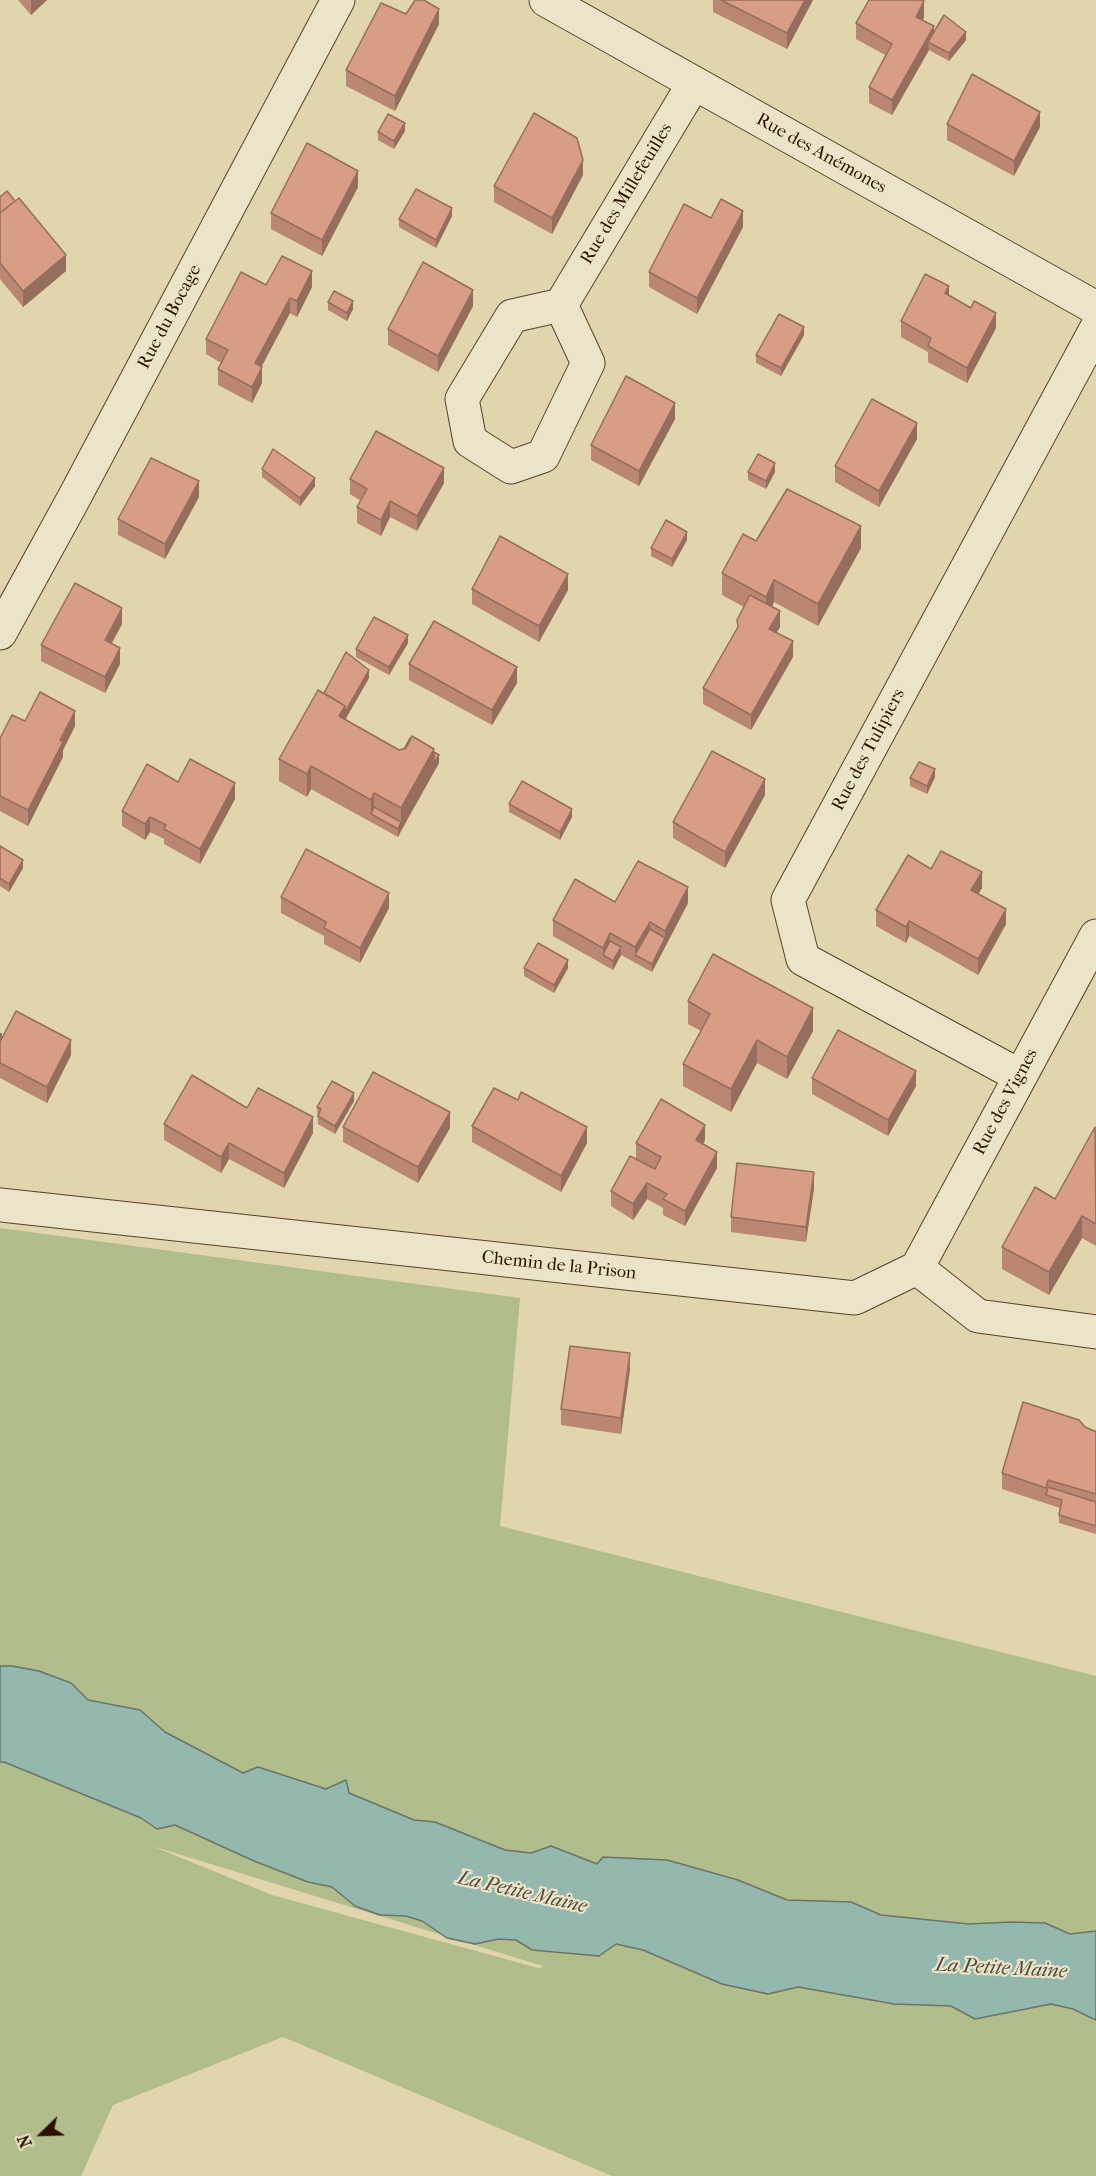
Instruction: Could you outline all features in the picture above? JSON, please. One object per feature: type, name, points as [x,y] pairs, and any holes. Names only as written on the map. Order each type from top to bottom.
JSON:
[{"type":"street","name":"Rue du Bocage","points":[[0,633],[338,0]]},
{"type":"street","name":"Rue des Anémones","points":[[546,0],[1096,308]]},
{"type":"street","name":"Rue des Millefeuilles","points":[[561,305],[694,83]]},
{"type":"street","points":[[561,305],[588,363],[543,456],[511,468],[470,441],[462,399],[512,316],[561,305]]},
{"type":"street","name":"Rue des Tulipiers","points":[[1020,1076],[803,959],[788,900],[1096,329]]},
{"type":"street","name":"Rue des Vignes","points":[[917,1268],[1096,936]]},
{"type":"street","name":"Chemin de la Prison","points":[[0,1205],[855,1298],[917,1268]]},
{"type":"street","points":[[917,1268],[978,1316],[1096,1332]]},
{"type":"green space","points":[[0,1228],[520,1298],[500,1526],[1096,1676],[1096,2176],[612,2176],[283,2037],[113,2105],[81,2176],[0,2176]],"holes":[[[152,1846],[543,1966],[538,1968],[272,1895]]]},
{"type":"water","name":"La Petite Maine","points":[[0,1666],[39,1671],[71,1683],[88,1700],[140,1710],[165,1732],[243,1773],[258,1767],[326,1789],[346,1780],[349,1793],[414,1820],[435,1822],[505,1850],[531,1853],[551,1846],[597,1864],[603,1857],[667,1860],[738,1880],[787,1900],[851,1902],[881,1915],[969,1924],[1045,1923],[1070,1934],[1096,1931],[1096,2020],[1073,2009],[1051,2004],[975,2019],[951,2006],[894,2004],[798,1987],[768,1994],[722,1984],[643,1950],[616,1944],[599,1956],[532,1950],[516,1940],[499,1939],[475,1944],[447,1938],[422,1921],[406,1916],[380,1915],[355,1906],[332,1887],[308,1882],[254,1861],[175,1825],[157,1829],[141,1818],[0,1762]]},
{"type":"building","points":[[415,0],[424,0],[439,9],[395,96],[346,70],[381,3],[406,14]]},
{"type":"building","points":[[721,0],[805,0],[787,33]]},
{"type":"building","points":[[869,0],[922,0],[924,1],[916,17],[934,26],[892,100],[869,87],[892,44],[856,23]]},
{"type":"building","points":[[944,15],[966,32],[949,53],[928,42]]},
{"type":"building","points":[[972,74],[1040,112],[1014,161],[947,124]]},
{"type":"building","points":[[534,113],[577,138],[583,160],[552,218],[494,186]]},
{"type":"building","points":[[388,114],[405,123],[394,141],[378,132]]},
{"type":"building","points":[[307,143],[358,171],[322,240],[271,213]]},
{"type":"building","points":[[416,189],[452,208],[436,240],[399,219]]},
{"type":"building","points":[[7,191],[15,201],[0,213],[0,197]]},
{"type":"building","points":[[19,198],[66,255],[23,291],[0,263],[0,213]]},
{"type":"building","points":[[721,199],[743,211],[697,298],[649,272],[684,204],[711,218]]},
{"type":"building","points":[[282,256],[312,271],[297,301],[290,298],[255,363],[262,367],[252,387],[218,369],[228,350],[206,339],[241,272],[266,285]]},
{"type":"building","points":[[423,262],[473,290],[438,356],[388,329]]},
{"type":"building","points":[[925,274],[949,286],[945,293],[971,308],[974,301],[996,313],[967,368],[928,346],[931,338],[901,321]]},
{"type":"building","points":[[334,291],[353,301],[347,313],[328,302]]},
{"type":"building","points":[[779,314],[804,327],[781,368],[756,355]]},
{"type":"building","points":[[626,376],[675,403],[639,471],[591,445]]},
{"type":"building","points":[[872,399],[917,423],[879,491],[835,466]]},
{"type":"building","points":[[376,431],[444,468],[417,516],[390,501],[381,520],[357,507],[367,489],[350,479]]},
{"type":"building","points":[[273,449],[315,478],[300,498],[262,469]]},
{"type":"building","points":[[758,454],[775,463],[766,481],[748,472]]},
{"type":"building","points":[[151,458],[199,481],[165,544],[118,519]]},
{"type":"building","points":[[787,489],[861,526],[818,604],[774,580],[766,597],[722,573],[743,534],[756,541]]},
{"type":"building","points":[[666,520],[687,532],[672,559],[651,548]]},
{"type":"building","points":[[500,536],[568,574],[539,626],[472,589]]},
{"type":"building","points":[[75,583],[122,608],[105,640],[120,648],[105,677],[41,645]]},
{"type":"building","points":[[750,595],[780,611],[769,629],[793,641],[751,715],[703,688],[738,627],[737,620]]},
{"type":"building","points":[[374,617],[408,635],[389,667],[356,649]]},
{"type":"building","points":[[434,621],[517,667],[492,710],[409,664]]},
{"type":"building","points":[[346,652],[369,670],[345,712],[345,706],[324,693]]},
{"type":"building","points":[[318,690],[345,706],[339,716],[399,750],[406,748],[412,736],[434,749],[401,808],[374,793],[371,800],[311,766],[307,774],[279,759]]},
{"type":"building","points":[[40,692],[75,711],[60,740],[63,742],[28,810],[0,796],[0,738],[12,715],[25,721]]},
{"type":"building","points":[[712,751],[765,779],[725,852],[673,822]]},
{"type":"building","points":[[434,752],[439,755],[434,763]]},
{"type":"building","points":[[190,759],[235,783],[200,849],[164,829],[166,825],[150,817],[145,824],[122,811],[147,764],[178,782]]},
{"type":"building","points":[[919,762],[935,769],[927,786],[910,778]]},
{"type":"building","points":[[522,781],[572,809],[560,832],[509,804]]},
{"type":"building","points":[[374,807],[401,822],[398,829],[371,814]]},
{"type":"building","points":[[0,846],[23,860],[9,884],[0,878]]},
{"type":"building","points":[[306,849],[389,893],[360,948],[324,928],[326,922],[281,897]]},
{"type":"building","points":[[941,851],[982,872],[971,890],[1006,909],[978,959],[909,921],[906,927],[876,910],[908,855],[931,869]]},
{"type":"building","points":[[638,861],[688,887],[665,931],[650,922],[635,947],[610,933],[603,948],[553,920],[575,879],[615,902]]},
{"type":"building","points":[[650,929],[665,938],[652,964],[635,955]]},
{"type":"building","points":[[610,941],[621,947],[613,961],[603,955]]},
{"type":"building","points":[[538,943],[568,960],[554,985],[524,968]]},
{"type":"building","points":[[713,954],[813,1008],[787,1057],[757,1040],[731,1089],[683,1064],[710,1014],[688,1001]]},
{"type":"building","points":[[16,1011],[71,1040],[47,1087],[0,1063],[0,1042]]},
{"type":"building","points":[[838,1030],[916,1071],[888,1120],[812,1078]]},
{"type":"building","points":[[373,1072],[450,1112],[418,1167],[343,1127]]},
{"type":"building","points":[[192,1075],[247,1108],[258,1088],[313,1117],[284,1173],[229,1143],[221,1157],[164,1124]]},
{"type":"building","points":[[332,1081],[354,1093],[335,1126],[318,1116],[321,1109],[317,1107]]},
{"type":"building","points":[[494,1088],[518,1100],[521,1092],[587,1127],[561,1176],[472,1126]]},
{"type":"building","points":[[661,1099],[705,1125],[696,1140],[717,1152],[685,1211],[663,1199],[667,1194],[647,1183],[633,1204],[611,1191],[630,1156],[655,1169],[661,1157],[636,1143]]},
{"type":"building","points":[[1095,1127],[1096,1224],[1082,1216],[1049,1272],[1002,1247],[1035,1187],[1055,1199]]},
{"type":"building","points":[[737,1163],[814,1172],[806,1227],[731,1217]]},
{"type":"building","points":[[570,1346],[630,1353],[621,1418],[561,1409]]},
{"type":"building","points":[[1023,1402],[1079,1420],[1085,1427],[1096,1431],[1096,1494],[1048,1480],[1046,1488],[1002,1473]]},
{"type":"building","points":[[1048,1487],[1096,1502],[1096,1526],[1059,1515],[1062,1500],[1046,1495]]}]
